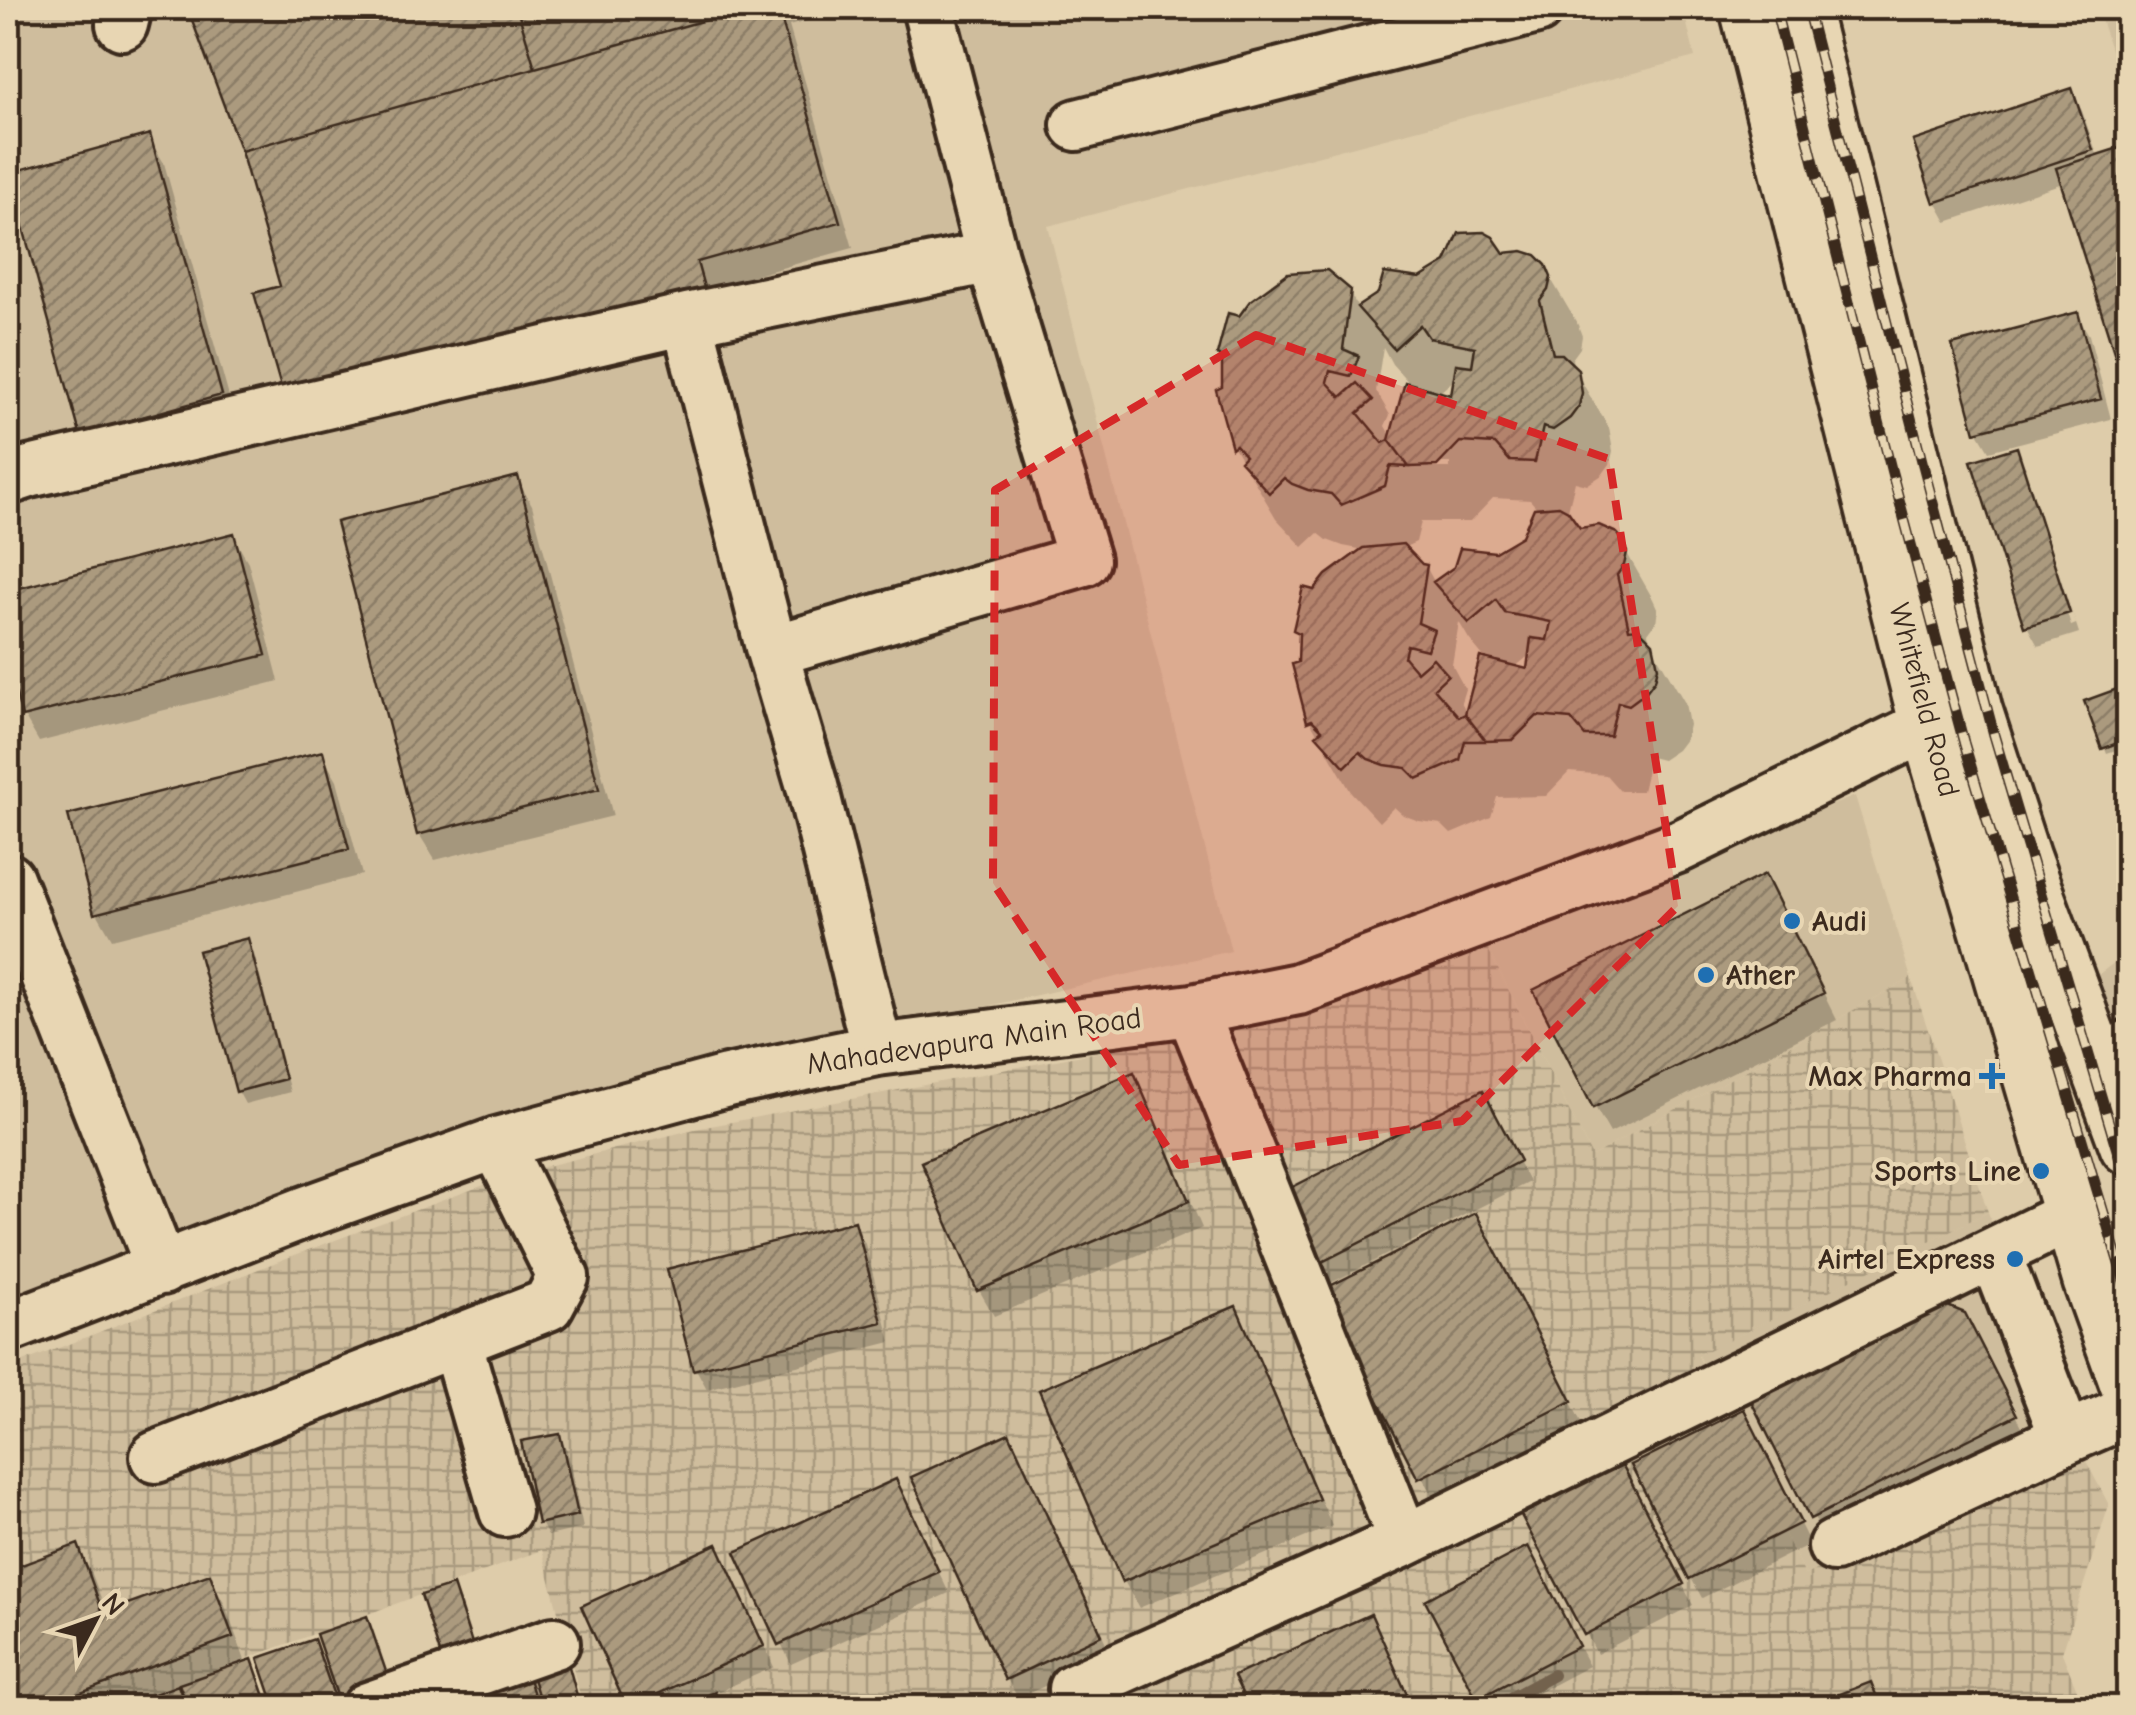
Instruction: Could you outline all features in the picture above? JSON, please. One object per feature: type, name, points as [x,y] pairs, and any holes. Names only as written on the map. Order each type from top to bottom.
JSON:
[{"type":"main road","name":"Whitefield Road","points":[[1748,8],[1928,725],[2091,1281],[2128,1384]]},
{"type":"main road","name":"Whitefield Road","points":[[1801,8],[1974,710],[2022,858],[2114,1058],[2128,1146]]},
{"type":"street","points":[[772,650],[1084,560],[992,257],[928,8]]},
{"type":"street","points":[[1077,126],[1538,8]]},
{"type":"street","points":[[8,479],[687,319],[992,257]]},
{"type":"street","points":[[687,319],[772,650],[812,786],[877,1050]]},
{"type":"street","name":"Mahadevapura Main Road","points":[[8,1327],[302,1213],[497,1143],[726,1082],[877,1050],[1192,1010],[1298,989],[1680,846],[1928,725]]},
{"type":"street","points":[[8,879],[162,1269]]},
{"type":"street","points":[[1192,1010],[1404,1541]]},
{"type":"street","points":[[156,1457],[548,1305],[563,1277],[497,1143]]},
{"type":"street","points":[[1074,1689],[1404,1541],[2072,1215]]},
{"type":"street","points":[[1995,1253],[2066,1438]]},
{"type":"street","points":[[456,1341],[505,1511]]},
{"type":"street","points":[[1834,1546],[2128,1411]]},
{"type":"street","points":[[393,1703],[554,1643]]},
{"type":"highlighted area","points":[[1256,335],[1609,459],[1678,906],[1462,1121],[1179,1165],[993,883],[995,490]]},
{"type":"shaded area","points":[[8,8],[1683,8],[1695,57],[1048,226],[1231,951],[909,1024],[8,1302]]},
{"type":"shaded area","points":[[2097,8],[2128,8],[2128,100]]},
{"type":"shaded area","points":[[1855,796],[1911,978],[1592,1156],[1486,945]]},
{"type":"shaded area","points":[[1486,945],[1592,1156],[1911,978],[1988,1212],[1698,1356],[1805,1575],[2077,1444],[2109,1505],[2062,1653],[2084,1707],[583,1707],[542,1550],[115,1707],[8,1708],[8,1368],[511,1175],[695,1129],[1181,1036],[1416,974]]},
{"type":"shaded area","points":[[2128,952],[2128,1065],[2098,975]]},
{"type":"shaded area","points":[[1988,1212],[2077,1444],[1805,1575],[1698,1355]]},
{"type":"building","points":[[195,8],[517,8],[535,68],[241,151],[192,20]]},
{"type":"building","points":[[517,8],[748,8],[535,68]]},
{"type":"building","points":[[748,8],[778,8],[840,222],[697,262],[705,291],[287,408],[254,293],[280,286],[241,151]]},
{"type":"building","points":[[2072,88],[2093,150],[1934,203],[1913,141]]},
{"type":"building","points":[[150,134],[222,395],[80,434],[8,173]]},
{"type":"building","points":[[2128,145],[2128,362],[2118,365],[2056,168]]},
{"type":"building","points":[[1484,232],[1493,237],[1504,253],[1523,251],[1536,255],[1546,265],[1551,277],[1540,301],[1553,354],[1562,354],[1578,369],[1582,393],[1579,406],[1553,430],[1543,427],[1535,462],[1510,461],[1495,444],[1460,442],[1437,466],[1409,467],[1389,440],[1405,382],[1451,395],[1456,364],[1472,366],[1475,347],[1429,338],[1420,325],[1394,349],[1357,307],[1378,293],[1384,273],[1420,278],[1446,262],[1459,233]]},
{"type":"building","points":[[1327,270],[1351,290],[1343,349],[1359,356],[1351,376],[1330,371],[1327,382],[1341,397],[1357,383],[1373,400],[1358,413],[1383,443],[1389,440],[1409,467],[1390,466],[1385,486],[1341,505],[1331,494],[1308,490],[1284,478],[1269,493],[1240,461],[1245,456],[1236,445],[1232,448],[1216,390],[1222,387],[1222,358],[1217,355],[1228,313],[1239,316],[1250,301],[1288,273]]},
{"type":"building","points":[[2078,312],[2101,399],[1975,432],[1952,345]]},
{"type":"building","points":[[2017,447],[2070,613],[2024,627],[1971,461]]},
{"type":"building","points":[[518,476],[599,789],[417,835],[336,522]]},
{"type":"building","points":[[1559,506],[1568,511],[1580,528],[1599,525],[1622,539],[1627,552],[1617,575],[1629,629],[1638,628],[1653,643],[1658,667],[1655,680],[1629,705],[1618,702],[1610,736],[1585,736],[1571,719],[1537,716],[1513,740],[1486,741],[1465,714],[1480,657],[1527,669],[1531,638],[1547,640],[1551,622],[1505,613],[1496,600],[1469,623],[1433,582],[1454,567],[1460,548],[1495,552],[1522,536],[1534,508]]},
{"type":"building","points":[[234,533],[266,655],[22,717],[8,662],[8,591]]},
{"type":"building","points":[[1403,544],[1427,565],[1418,623],[1434,630],[1427,650],[1407,645],[1404,657],[1417,672],[1433,658],[1448,675],[1434,688],[1459,717],[1465,714],[1486,741],[1465,741],[1460,760],[1417,779],[1406,768],[1385,765],[1360,752],[1345,767],[1316,735],[1322,730],[1312,720],[1307,722],[1292,664],[1298,662],[1299,633],[1293,630],[1303,587],[1314,590],[1326,575],[1363,548]]},
{"type":"building","points":[[2128,685],[2128,739],[2102,749],[2084,701]]},
{"type":"building","points":[[323,751],[349,849],[94,914],[68,815]]},
{"type":"building","points":[[1765,874],[1824,993],[1593,1108],[1533,990]]},
{"type":"building","points":[[248,938],[285,1079],[236,1092],[198,951]]},
{"type":"building","points":[[1134,1072],[1189,1201],[977,1291],[921,1162]]},
{"type":"building","points":[[1483,1090],[1520,1161],[1312,1267],[1275,1196]]},
{"type":"building","points":[[1476,1213],[1572,1401],[1418,1479],[1322,1290]]},
{"type":"building","points":[[855,1221],[882,1322],[693,1370],[667,1269]]},
{"type":"building","points":[[1933,1300],[1965,1313],[2017,1415],[1810,1519],[1747,1393]]},
{"type":"building","points":[[1236,1306],[1319,1499],[1122,1582],[1039,1390]]},
{"type":"building","points":[[1744,1409],[1801,1523],[1689,1579],[1631,1465]]},
{"type":"building","points":[[1009,1433],[1102,1635],[1005,1680],[911,1477]]},
{"type":"building","points":[[560,1434],[578,1515],[538,1524],[521,1441]]},
{"type":"building","points":[[1622,1464],[1684,1584],[1584,1635],[1521,1515]]},
{"type":"building","points":[[896,1479],[939,1572],[778,1645],[735,1552]]},
{"type":"building","points":[[78,1544],[103,1613],[210,1574],[233,1637],[40,1708],[8,1708],[8,1570]]},
{"type":"building","points":[[717,1544],[764,1646],[627,1708],[581,1606]]},
{"type":"building","points":[[1528,1546],[1579,1646],[1477,1699],[1425,1600]]},
{"type":"building","points":[[453,1585],[477,1659],[445,1669],[421,1595]]},
{"type":"building","points":[[1371,1614],[1413,1708],[1249,1708],[1234,1676]]},
{"type":"building","points":[[367,1616],[391,1686],[340,1704],[316,1634]]},
{"type":"building","points":[[314,1639],[337,1704],[327,1708],[275,1708],[258,1658]]},
{"type":"building","points":[[565,1652],[579,1703],[542,1708],[528,1662]]},
{"type":"building","points":[[252,1659],[269,1708],[188,1708],[179,1684]]},
{"type":"building","points":[[524,1662],[538,1708],[477,1708],[469,1678]]},
{"type":"building","points":[[1871,1682],[1881,1708],[1804,1708]]},
{"type":"building","points":[[178,1685],[186,1708],[153,1708],[149,1696]]},
{"type":"building","points":[[715,1692],[722,1708],[681,1708]]},
{"type":"waterway","points":[[1492,1708],[1553,1675]]},
{"type":"railway","points":[[1775,8],[1964,743],[2128,1294]]},
{"type":"railway","points":[[1807,8],[1994,735],[2128,1187]]},
{"type":"place","name":"Audi","points":[[1792,921]]},
{"type":"place","name":"Ather","points":[[1706,975]]},
{"type":"place","name":"Max Pharma","points":[[1992,1076]]},
{"type":"place","name":"Sports Line","points":[[2041,1171]]},
{"type":"place","name":"Airtel Express","points":[[2015,1259]]}]
